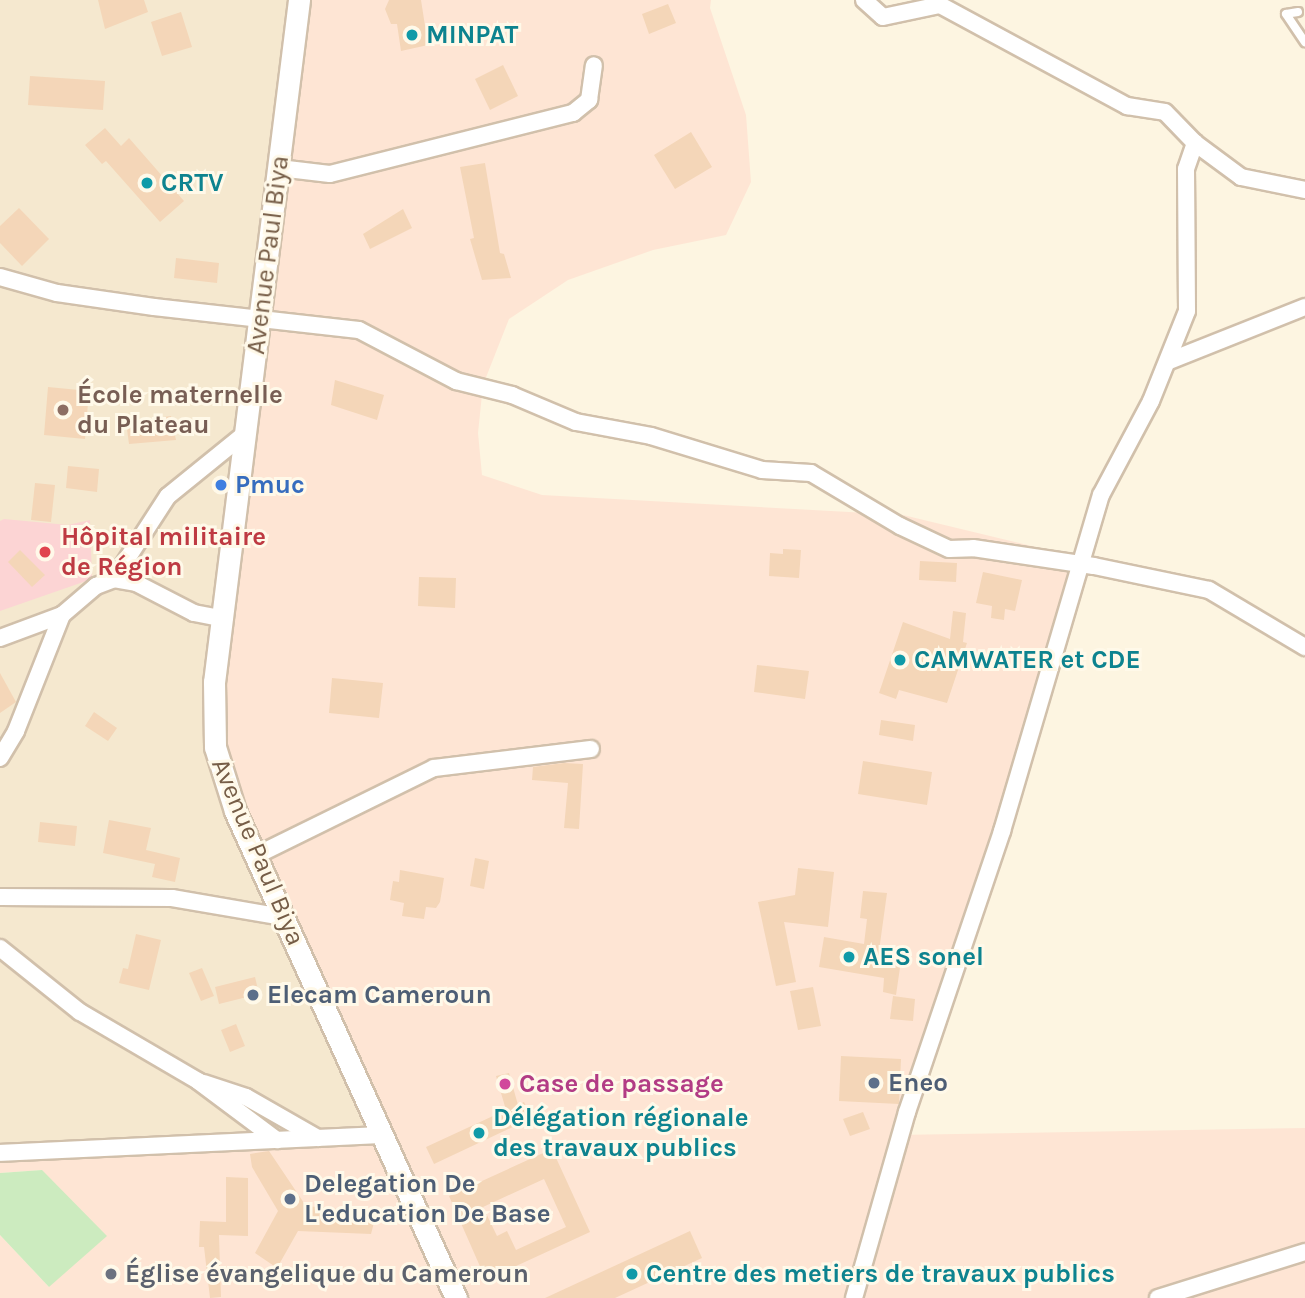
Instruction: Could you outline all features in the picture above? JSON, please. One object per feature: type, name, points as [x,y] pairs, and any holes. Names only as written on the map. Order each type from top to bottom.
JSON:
[{"type":"main road","name":"Avenue Paul Biya","points":[[299,0],[224,620],[214,682],[215,747],[256,856],[456,1298]]},
{"type":"street","points":[[864,0],[883,17],[940,5],[1127,106],[1164,112],[1195,143],[1241,177],[1305,190]]},
{"type":"street","points":[[279,168],[330,174],[573,113],[589,100],[594,65]]},
{"type":"street","points":[[854,1298],[907,1112],[1002,831],[1105,485],[1169,361],[1190,291],[1186,170],[1195,143]]},
{"type":"street","points":[[0,277],[57,293],[359,330],[456,381],[512,395],[576,422],[652,436],[762,470],[811,473],[900,526],[949,549],[979,548],[1209,590],[1305,647]]},
{"type":"street","points":[[1169,361],[1305,307]]},
{"type":"street","points":[[114,579],[168,496],[247,432]]},
{"type":"street","points":[[0,638],[62,615],[96,586],[114,579],[136,583],[194,613],[224,620]]},
{"type":"street","points":[[0,758],[16,731],[62,615]]},
{"type":"street","points":[[256,856],[434,768],[591,748]]},
{"type":"street","points":[[0,897],[172,898],[283,917]]},
{"type":"street","points":[[0,948],[80,1012],[198,1081],[277,1140]]},
{"type":"street","points":[[198,1081],[246,1097],[318,1138]]},
{"type":"street","points":[[0,1153],[384,1135]]},
{"type":"street","points":[[1158,1298],[1305,1252]]},
{"type":"lane","points":[[1298,12],[1286,14],[1305,42]]},
{"type":"shaded area","points":[[0,0],[300,0],[384,1134],[0,1153]]},
{"type":"shaded area","points":[[300,0],[711,0],[710,8],[746,115],[751,182],[726,235],[653,250],[568,280],[509,319],[483,385],[478,433],[482,475],[542,495],[903,515],[1086,559],[896,1135],[1305,1128],[1305,1298],[0,1298],[0,1235],[49,1287],[42,1170],[0,1173],[0,1153],[384,1134],[218,754],[216,692]]},
{"type":"shaded area","name":"Hôpital militaire de Région","points":[[4,519],[68,525],[90,520],[92,579],[0,611],[0,521]]},
{"type":"green space","points":[[42,1170],[107,1236],[49,1287],[0,1235],[0,1173]]},
{"type":"building","points":[[98,0],[144,0],[148,12],[105,29]]},
{"type":"building","name":"MINPAT","points":[[389,0],[421,0],[428,45],[401,51],[397,24],[391,24],[385,9]]},
{"type":"building","points":[[668,4],[676,23],[649,34],[642,14]]},
{"type":"building","points":[[181,12],[192,47],[162,56],[151,22]]},
{"type":"building","points":[[503,65],[518,96],[490,110],[475,79]]},
{"type":"building","points":[[30,76],[105,81],[103,110],[28,105]]},
{"type":"building","name":"CRTV","points":[[105,128],[121,146],[129,138],[184,201],[160,222],[106,161],[102,164],[85,145]]},
{"type":"building","points":[[691,132],[712,167],[675,189],[654,155]]},
{"type":"building","points":[[485,163],[500,253],[504,254],[511,278],[482,280],[470,239],[474,238],[460,167]]},
{"type":"building","points":[[19,208],[49,239],[22,266],[0,243],[0,226]]},
{"type":"building","points":[[403,209],[412,228],[370,249],[363,234]]},
{"type":"building","points":[[176,258],[219,263],[217,283],[174,278]]},
{"type":"building","points":[[335,380],[384,395],[377,420],[331,405]]},
{"type":"building","points":[[48,387],[89,391],[85,439],[44,435]]},
{"type":"building","points":[[171,416],[176,440],[129,444],[126,422]]},
{"type":"building","points":[[68,466],[99,469],[97,492],[66,488]]},
{"type":"building","points":[[35,483],[55,485],[51,522],[31,520]]},
{"type":"building","points":[[783,549],[801,550],[799,578],[769,576],[770,553],[783,554]]},
{"type":"building","points":[[20,550],[45,575],[32,587],[8,562]]},
{"type":"building","points":[[920,561],[957,563],[956,582],[919,580]]},
{"type":"building","points":[[983,572],[1022,580],[1015,611],[1005,609],[1004,620],[991,618],[992,606],[976,603]]},
{"type":"building","points":[[419,577],[456,578],[455,608],[418,606]]},
{"type":"building","points":[[953,611],[966,613],[963,642],[967,643],[947,703],[899,690],[896,699],[879,693],[903,622],[950,639]]},
{"type":"building","points":[[757,665],[809,671],[805,699],[754,692]]},
{"type":"building","points":[[0,673],[16,702],[0,713]]},
{"type":"building","points":[[332,678],[383,683],[379,718],[329,713]]},
{"type":"building","points":[[94,712],[117,728],[108,741],[85,726]]},
{"type":"building","points":[[881,720],[915,725],[913,741],[879,735]]},
{"type":"building","points":[[863,761],[932,772],[927,805],[858,794]]},
{"type":"building","points":[[564,763],[583,764],[579,829],[564,828],[568,783],[532,780],[533,767]]},
{"type":"building","points":[[109,820],[151,828],[146,850],[180,858],[175,882],[152,877],[155,864],[103,853]]},
{"type":"building","points":[[40,822],[77,826],[75,846],[38,842]]},
{"type":"building","points":[[475,858],[489,861],[484,889],[470,886]]},
{"type":"building","points":[[798,868],[834,872],[828,927],[784,922],[796,982],[776,986],[758,902],[795,895]]},
{"type":"building","points":[[400,870],[444,878],[440,902],[436,908],[426,907],[424,919],[402,916],[404,903],[390,900],[393,881],[399,882]]},
{"type":"building","points":[[863,891],[887,893],[879,951],[902,954],[896,995],[883,992],[884,978],[819,967],[824,937],[864,944],[867,919],[860,918]]},
{"type":"building","points":[[136,934],[161,940],[149,990],[119,983],[123,968],[128,969]]},
{"type":"building","points":[[202,968],[214,996],[201,1001],[189,973]]},
{"type":"building","points":[[255,977],[259,994],[219,1004],[215,987]]},
{"type":"building","points":[[813,987],[821,1026],[798,1030],[790,991]]},
{"type":"building","points":[[893,996],[915,999],[913,1021],[890,1019]]},
{"type":"building","points":[[236,1024],[245,1046],[230,1052],[221,1030]]},
{"type":"building","points":[[841,1056],[901,1059],[899,1104],[839,1101]]},
{"type":"building","name":"Délégation régionale des travaux publics","points":[[509,1073],[518,1105],[524,1102],[532,1118],[434,1164],[426,1147],[506,1110],[496,1076]]},
{"type":"building","points":[[863,1112],[870,1129],[850,1136],[843,1119]]},
{"type":"building","points":[[552,1149],[590,1232],[486,1280],[449,1196]],"holes":[[[544,1179],[566,1227],[516,1250],[507,1231],[497,1236],[483,1207]]]},
{"type":"building","points":[[269,1151],[306,1206],[371,1212],[376,1215],[371,1234],[298,1231],[277,1268],[255,1253],[278,1211],[252,1167],[250,1154]]},
{"type":"building","points":[[226,1177],[248,1178],[248,1236],[219,1235],[221,1297],[210,1298],[204,1247],[199,1247],[200,1221],[226,1222]]},
{"type":"building","name":"Centre des metiers de travaux publics","points":[[690,1231],[702,1258],[615,1298],[545,1298]]},
{"type":"place","name":"MINPAT","points":[[412,35]]},
{"type":"place","name":"CRTV","points":[[147,183]]},
{"type":"place","name":"École maternelle du Plateau","points":[[63,410]]},
{"type":"place","name":"Pmuc","points":[[221,485]]},
{"type":"place","name":"Hôpital militaire de Région","points":[[45,552]]},
{"type":"place","name":"CAMWATER et CDE","points":[[900,660]]},
{"type":"place","name":"AES sonel","points":[[849,957]]},
{"type":"place","name":"Elecam Cameroun","points":[[253,995]]},
{"type":"place","name":"Eneo","points":[[874,1083]]},
{"type":"place","name":"Case de passage","points":[[505,1084]]},
{"type":"place","name":"Délégation régionale des travaux publics","points":[[479,1133]]},
{"type":"place","name":"Delegation De L'education De Base","points":[[290,1199]]},
{"type":"place","name":"Église évangelique du Cameroun","points":[[111,1274]]},
{"type":"place","name":"Centre des metiers de travaux publics","points":[[632,1274]]}]
